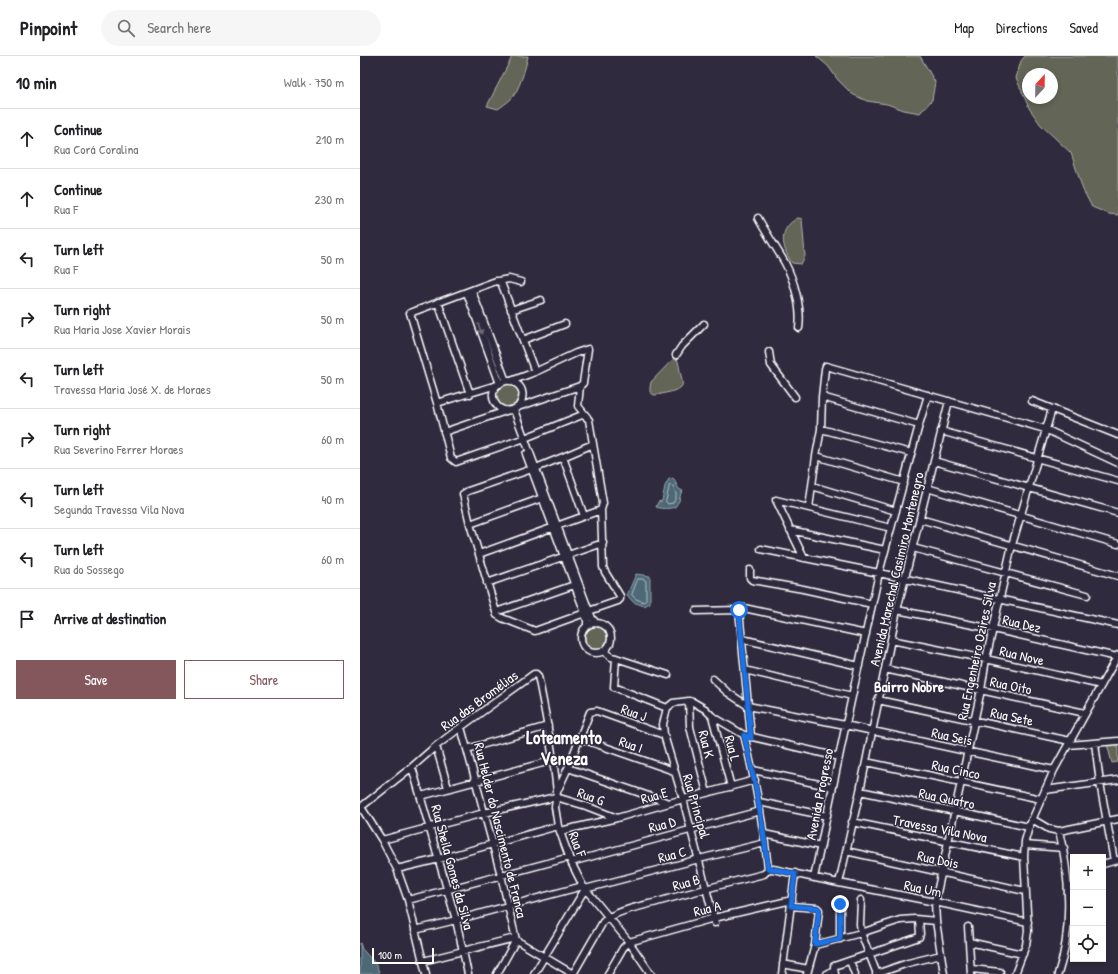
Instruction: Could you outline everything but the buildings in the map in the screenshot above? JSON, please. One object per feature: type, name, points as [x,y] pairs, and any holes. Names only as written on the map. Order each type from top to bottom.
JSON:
[{"type":"street","points":[[758,218],[785,264],[792,281],[798,302],[800,316],[799,328]]},
{"type":"street","points":[[521,282],[509,279],[498,281],[410,313],[437,403],[451,458],[456,462],[523,439],[582,415],[588,418]]},
{"type":"street","points":[[498,281],[502,284],[535,372]]},
{"type":"street","points":[[470,292],[504,383]]},
{"type":"street","points":[[511,310],[541,300]]},
{"type":"street","points":[[438,302],[470,394]]},
{"type":"street","points":[[523,340],[565,324]]},
{"type":"street","points":[[676,356],[682,346],[704,324]]},
{"type":"street","points":[[437,403],[470,394],[535,372],[588,349],[583,383],[580,386],[578,406],[589,420],[603,503],[601,510],[603,562],[605,572],[620,596],[620,599],[535,631],[497,615],[470,524],[463,494],[563,458],[593,444]]},
{"type":"street","points":[[769,352],[771,365],[795,397]]},
{"type":"street","points":[[810,508],[816,456],[821,429],[822,396],[826,366],[1046,430],[1118,463]]},
{"type":"street","points":[[504,383],[519,386],[522,390],[523,399],[521,403],[512,410],[497,406],[493,398],[495,389],[504,383]]},
{"type":"street","points":[[444,432],[580,386]]},
{"type":"street","name":"Avenida Progresso","points":[[814,878],[845,725],[879,573],[928,395]]},
{"type":"street","points":[[822,396],[919,425]]},
{"type":"street","name":"Avenida Marechal Casimiro Montenegro","points":[[839,883],[860,791],[897,610],[949,401]]},
{"type":"street","points":[[1032,401],[1118,435]]},
{"type":"street","name":"Rua Engenheiro Ozires Silva","points":[[944,974],[936,921],[935,902],[981,690],[986,659],[1012,545],[1052,409]]},
{"type":"street","points":[[512,410],[587,612],[596,623]]},
{"type":"street","points":[[821,429],[911,453]]},
{"type":"street","points":[[942,431],[1118,481]]},
{"type":"street","points":[[816,456],[904,482]]},
{"type":"street","points":[[563,458],[584,516]]},
{"type":"street","points":[[934,461],[1118,513]]},
{"type":"street","points":[[812,486],[896,512]]},
{"type":"street","points":[[927,488],[1118,544]]},
{"type":"street","points":[[470,524],[544,497]]},
{"type":"street","points":[[804,558],[776,500],[891,528]]},
{"type":"street","points":[[479,554],[601,510]]},
{"type":"street","points":[[920,519],[1118,576]]},
{"type":"street","points":[[790,530],[886,550]]},
{"type":"street","points":[[487,583],[603,543]]},
{"type":"street","points":[[913,548],[1087,595]]},
{"type":"street","points":[[761,549],[1118,625]]},
{"type":"street","points":[[750,570],[750,578],[752,580],[872,604]]},
{"type":"street","points":[[496,612],[577,585]]},
{"type":"street","points":[[696,611],[741,609],[866,634]]},
{"type":"street","points":[[741,609],[748,706],[748,736],[768,868],[795,874],[782,974]]},
{"type":"street","name":"Rua Dez","points":[[897,610],[1117,656]]},
{"type":"street","points":[[587,612],[587,626]]},
{"type":"street","points":[[596,623],[602,624],[606,627],[611,636],[611,641],[609,646],[603,651],[596,653],[586,649],[583,645],[582,635],[587,626],[596,623]]},
{"type":"street","points":[[742,639],[859,666]]},
{"type":"street","name":"Rua Nove","points":[[891,640],[986,659],[1101,685]]},
{"type":"street","points":[[603,651],[611,657],[668,675]]},
{"type":"street","points":[[1015,974],[1023,954],[1027,938],[1028,922],[1024,857],[1029,827],[1054,770],[1117,656]]},
{"type":"street","points":[[616,658],[614,687],[667,708],[673,703],[693,702],[701,706],[712,716],[748,736],[839,757]]},
{"type":"street","name":"Rua Oito","points":[[885,669],[1086,713]]},
{"type":"street","points":[[745,670],[852,696]]},
{"type":"street","name":"Rua das Bromélias","points":[[361,807],[436,746],[534,674],[538,676],[548,726],[554,760],[557,794]]},
{"type":"street","points":[[713,679],[727,692],[748,706]]},
{"type":"street","name":"Rua Sete","points":[[878,700],[974,720],[1069,743],[1118,741]]},
{"type":"street","name":"Rua K","points":[[689,701],[690,727],[707,793]]},
{"type":"street","name":"Rua Seis","points":[[748,706],[845,725],[1054,770]]},
{"type":"street","name":"Rua Principal","points":[[667,708],[663,724],[664,735],[683,799],[715,920]]},
{"type":"street","name":"Rua F","points":[[597,711],[592,711],[589,713],[557,794],[555,807],[559,828],[570,859],[584,888],[629,942],[650,974]]},
{"type":"street","name":"Rua J","points":[[597,711],[664,735]]},
{"type":"street","name":"Rua L","points":[[712,716],[731,787]]},
{"type":"street","points":[[468,749],[548,726]]},
{"type":"street","name":"Rua Helder do Nascimento de Franca","points":[[461,727],[468,749],[516,939]]},
{"type":"street","name":"Rua I","points":[[579,738],[674,771]]},
{"type":"street","points":[[1095,743],[1100,783],[1116,860],[1106,863]]},
{"type":"street","points":[[436,746],[448,788]]},
{"type":"street","points":[[421,796],[554,760]]},
{"type":"street","name":"Rua Cinco","points":[[866,762],[1042,799]]},
{"type":"street","name":"Rua Sheila Gomes da Silva","points":[[412,767],[456,920],[468,974]]},
{"type":"street","points":[[568,768],[669,803]]},
{"type":"street","points":[[753,770],[833,787]]},
{"type":"street","name":"Rua E","points":[[397,869],[559,828],[617,818],[754,780]]},
{"type":"street","points":[[1045,790],[1118,780]]},
{"type":"street","name":"Rua Quatro","points":[[860,791],[1029,827]]},
{"type":"street","points":[[382,840],[557,794]]},
{"type":"street","name":"Rua G","points":[[557,794],[617,818]]},
{"type":"street","points":[[759,802],[827,816]]},
{"type":"street","points":[[361,807],[382,840],[397,869],[408,900],[426,974]]},
{"type":"street","name":"Rua D","points":[[408,900],[500,875],[760,811]]},
{"type":"street","points":[[1032,819],[1049,828],[1059,831],[1118,819]]},
{"type":"street","name":"Travessa Vila Nova","points":[[852,822],[1024,857]]},
{"type":"street","points":[[1058,974],[1063,956],[1068,920],[1068,895],[1064,848],[1059,831]]},
{"type":"street","points":[[764,834],[821,846]]},
{"type":"street","name":"Rua C","points":[[415,930],[765,843]]},
{"type":"street","points":[[1025,845],[1064,848]]},
{"type":"street","name":"Rua Dois","points":[[846,851],[1025,891]]},
{"type":"street","name":"Rua B","points":[[609,917],[625,911],[707,888],[764,874],[768,868]]},
{"type":"street","name":"Rua Um","points":[[795,874],[1028,922]]},
{"type":"street","points":[[534,974],[584,888]]},
{"type":"street","points":[[861,900],[861,933],[876,974],[941,955]]},
{"type":"street","name":"Rua A","points":[[629,942],[715,920],[791,903],[819,909],[815,944]]},
{"type":"street","points":[[840,904],[840,939]]},
{"type":"street","points":[[423,961],[462,950],[516,939],[573,974],[603,922],[609,917]]},
{"type":"street","points":[[783,964],[807,971],[810,966],[815,944],[840,939],[900,920],[936,921]]},
{"type":"street","points":[[826,974],[850,961],[919,937],[919,920]]},
{"type":"street","points":[[968,927],[971,971],[1000,972]]},
{"type":"street","points":[[497,974],[516,939]]},
{"type":"street","points":[[608,974],[623,948],[629,942]]},
{"type":"street","points":[[969,942],[1023,954]]},
{"type":"street","points":[[850,961],[855,974]]},
{"type":"green space","points":[[511,56],[528,56],[517,90],[511,99],[498,109],[487,106],[511,59]]},
{"type":"green space","points":[[816,56],[920,56],[935,82],[932,100],[920,113],[904,110],[887,104],[867,101],[852,94],[838,80],[828,66]]},
{"type":"green space","points":[[1025,56],[1118,56],[1118,215],[1109,214],[1092,207],[1083,190],[1071,153],[1041,125],[1027,104],[1058,104],[1058,68],[1022,68],[1022,92],[1016,78],[1021,61]]},
{"type":"green space","points":[[798,218],[802,219],[805,256],[801,264],[792,263],[785,251],[783,238],[787,227]]},
{"type":"green space","points":[[674,358],[677,359],[678,362],[682,380],[681,387],[670,392],[654,395],[650,392],[651,382]]},
{"type":"green space","points":[[508,384],[517,387],[520,396],[517,405],[508,408],[499,405],[496,396],[499,387]]},
{"type":"green space","points":[[591,626],[601,626],[608,633],[608,643],[601,650],[591,650],[584,643],[584,633]]},
{"type":"green space","points":[[1118,743],[1118,762],[1112,763],[1107,744]]},
{"type":"water","points":[[673,478],[679,489],[683,491],[679,501],[673,508],[656,507],[658,502],[662,501],[665,486],[669,479]]},
{"type":"water","points":[[636,574],[650,576],[650,603],[644,606],[633,602],[627,595]]},
{"type":"water","points":[[360,943],[362,949],[374,962],[379,971],[377,974],[360,974]]},
{"type":"district","name":"Bairro Nobre","points":[[909,686]]},
{"type":"district","name":"Loteamento Veneza","points":[[564,747]]},
{"type":"route","points":[[739,610],[751,738],[744,735],[759,802],[768,868],[795,874],[791,906],[819,909],[815,944],[840,939],[840,904]]}]
